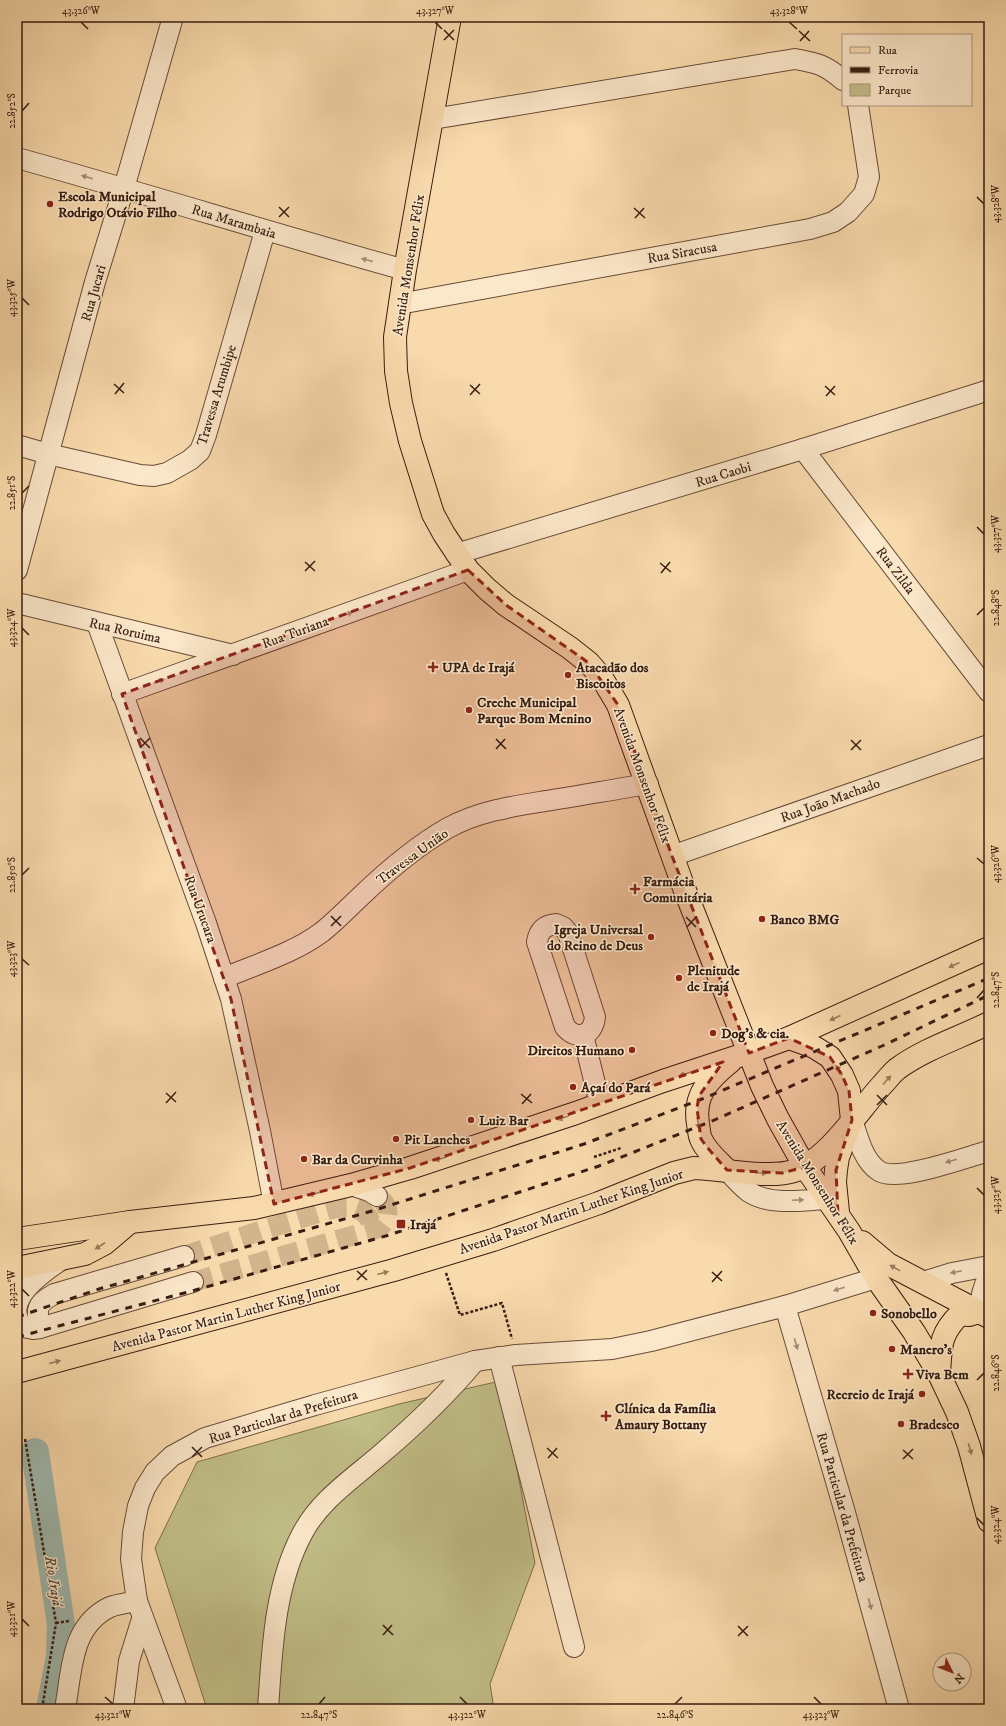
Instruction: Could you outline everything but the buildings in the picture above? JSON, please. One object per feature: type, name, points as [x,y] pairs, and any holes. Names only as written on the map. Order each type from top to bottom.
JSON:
[{"type":"main road","name":"Avenida Monsenhor Félix","points":[[450,17],[399,304],[395,337],[396,371],[401,403],[433,514],[462,562],[487,589],[506,605],[570,648],[589,663],[598,673],[618,705],[648,784],[742,1055],[805,1167],[839,1215],[876,1278],[914,1332],[939,1374],[957,1412],[969,1446],[989,1521]]},
{"type":"main road","points":[[17,1239],[130,1222],[254,1208],[350,1185],[424,1164],[789,1038],[989,948]]},
{"type":"main road","name":"Avenida Pastor Martin Luther King Junior","points":[[17,1372],[436,1258],[591,1206],[674,1173],[694,1168],[744,1172],[793,1172],[805,1167],[833,1143],[895,1070],[912,1059],[989,1023]]},
{"type":"main road","points":[[789,1038],[814,1047],[830,1057],[842,1075],[849,1092],[852,1120],[838,1157],[835,1182],[839,1215],[888,1264],[923,1282],[976,1314]]},
{"type":"main road","points":[[727,1170],[711,1153],[701,1139],[697,1108],[699,1096],[713,1075],[742,1055]]},
{"type":"main road","points":[[17,1268],[85,1254],[94,1250],[114,1236],[130,1222]]},
{"type":"main road","points":[[876,1278],[976,1314]]},
{"type":"main road","points":[[939,1374],[941,1342],[946,1329],[976,1314]]},
{"type":"street","name":"Rua Jucari","points":[[17,570],[95,282],[124,188],[173,17]]},
{"type":"street","points":[[433,119],[795,59],[813,62],[827,67],[842,79]]},
{"type":"street","name":"Rua Siracusa","points":[[399,304],[802,230],[833,222],[848,212],[864,194],[869,177],[858,106]]},
{"type":"street","name":"Rua Marambaia","points":[[17,158],[405,270]]},
{"type":"street","name":"Travessa Arumbipe","points":[[17,445],[48,454],[154,476],[167,473],[190,460],[200,451],[206,435],[264,230]]},
{"type":"street","name":"Rua Caobi","points":[[462,562],[804,449],[989,390]]},
{"type":"street","name":"Rua Zilda","points":[[804,449],[989,692]]},
{"type":"street","name":"Rua Turiana","points":[[122,694],[233,655],[462,562]]},
{"type":"street","name":"Rua Roruima","points":[[17,603],[233,655]]},
{"type":"street","name":"Rua Urucara","points":[[97,623],[206,923],[231,999],[245,1058],[274,1204]]},
{"type":"street","name":"Rua João Machado","points":[[672,856],[989,745]]},
{"type":"street","name":"Travessa União","points":[[224,978],[310,940],[334,923],[374,884],[409,855],[441,832],[467,819],[508,807],[648,784]]},
{"type":"street","points":[[556,924],[563,927],[568,933],[595,1017],[594,1025],[591,1031],[583,1035],[576,1035],[565,1027],[537,942],[538,935],[542,929],[549,925],[556,924]]},
{"type":"street","points":[[583,1035],[600,1104]]},
{"type":"street","points":[[852,1120],[862,1148],[869,1161],[878,1171],[888,1175],[907,1174],[989,1151]]},
{"type":"street","points":[[727,1170],[739,1184],[750,1192],[768,1199],[839,1215]]},
{"type":"street","points":[[350,1185],[369,1191],[377,1196]]},
{"type":"street","points":[[40,1328],[37,1312],[39,1306],[42,1302],[54,1294],[184,1256]]},
{"type":"street","points":[[61,1260],[37,1277],[24,1292],[18,1302],[17,1314],[21,1324],[28,1329],[40,1328],[193,1282]]},
{"type":"street","points":[[923,1282],[952,1273],[989,1266]]},
{"type":"street","points":[[976,1314],[989,1276]]},
{"type":"street","name":"Rua Particular da Prefeitura","points":[[177,1709],[140,1610],[131,1559],[133,1532],[138,1506],[145,1488],[155,1472],[172,1456],[213,1436],[315,1405],[475,1361],[508,1356],[612,1349],[705,1328],[785,1306],[876,1278]]},
{"type":"street","name":"Rua Particular da Prefeitura","points":[[785,1306],[844,1509],[898,1709]]},
{"type":"street","points":[[508,1356],[574,1647]]},
{"type":"street","points":[[268,1709],[272,1657],[280,1600],[287,1572],[302,1533],[315,1514],[329,1498],[421,1418],[475,1361]]},
{"type":"street","points":[[65,1709],[77,1641],[85,1627],[97,1614],[111,1607],[140,1610],[129,1661],[123,1709]]},
{"type":"path","points":[[594,1157],[621,1148]]},
{"type":"path","points":[[436,1258],[444,1267],[460,1315],[502,1304],[508,1356]]},
{"type":"path","points":[[25,1439],[57,1623],[42,1709]]},
{"type":"path","points":[[57,1623],[68,1621]]},
{"type":"highlighted area","points":[[468,570],[506,605],[589,663],[618,705],[672,856],[749,1053],[789,1038],[830,1057],[842,1075],[849,1091],[852,1120],[836,1170],[838,1215],[805,1167],[782,1173],[727,1170],[706,1146],[701,1139],[697,1108],[699,1096],[723,1062],[410,1168],[274,1204],[231,999],[122,694]]},
{"type":"green space","points":[[500,1381],[535,1563],[490,1684],[494,1709],[207,1709],[155,1548],[197,1462],[399,1404]]},
{"type":"waterway","name":"Rio Irajá","points":[[35,1452],[61,1625],[60,1656],[50,1709]]},
{"type":"tunnel","points":[[193,1282],[379,1228],[386,1220],[387,1207],[377,1196]]},
{"type":"tunnel","points":[[184,1256],[328,1210],[345,1207],[355,1208],[366,1214],[371,1222],[373,1231]]},
{"type":"railway","points":[[17,1317],[99,1289],[372,1211],[584,1144],[702,1099],[989,978]]},
{"type":"railway","points":[[17,1337],[192,1291],[389,1235],[599,1166],[712,1121],[882,1046],[989,995]]},
{"type":"place","name":"Escola Municipal Rodrigo Otávio Filho","points":[[50,204]]},
{"type":"place","name":"UPA de Irajá","points":[[433,667]]},
{"type":"place","name":"Atacadão dos Biscoitos","points":[[568,675]]},
{"type":"place","name":"Creche Municipal Parque Bom Menino","points":[[469,710]]},
{"type":"place","name":"Farmácia Comunitária","points":[[635,889]]},
{"type":"place","name":"Banco BMG","points":[[762,919]]},
{"type":"place","name":"Igreja Universal do Reino de Deus","points":[[651,937]]},
{"type":"place","name":"Plenitude de Irajá","points":[[679,978]]},
{"type":"place","name":"Dog's & cia.","points":[[713,1033]]},
{"type":"place","name":"Direitos Humano","points":[[632,1050]]},
{"type":"place","name":"Açaí do Pará","points":[[573,1087]]},
{"type":"place","name":"Luiz Bar","points":[[471,1120]]},
{"type":"place","name":"Pit Lanches","points":[[396,1139]]},
{"type":"place","name":"Bar da Curvinha","points":[[304,1159]]},
{"type":"place","name":"Irajá","points":[[401,1224]]},
{"type":"place","name":"Sonobello","points":[[873,1313]]},
{"type":"place","name":"Manero's","points":[[892,1349]]},
{"type":"place","name":"Viva Bem","points":[[908,1374]]},
{"type":"place","name":"Recreio de Irajá","points":[[922,1394]]},
{"type":"place","name":"Clínica da Família Amaury Bottany","points":[[606,1416]]},
{"type":"place","name":"Bradesco","points":[[901,1424]]}]
